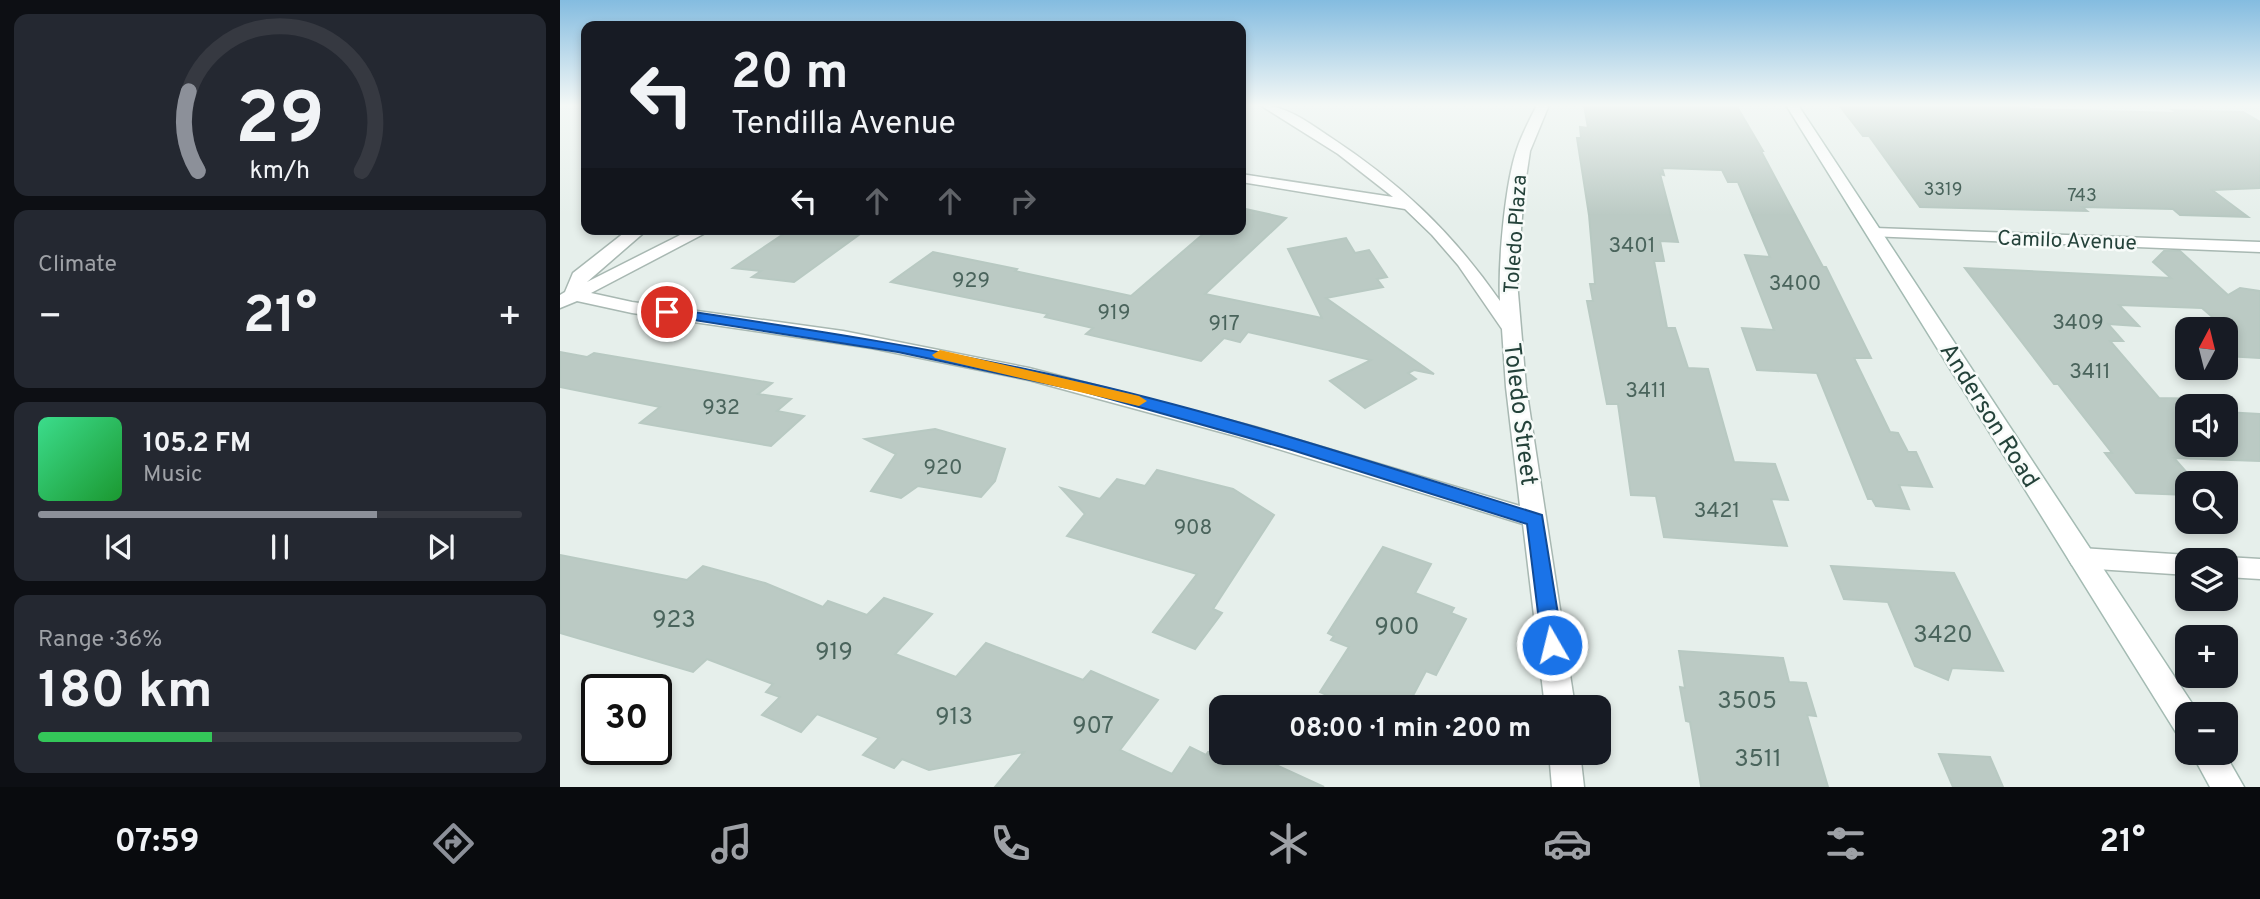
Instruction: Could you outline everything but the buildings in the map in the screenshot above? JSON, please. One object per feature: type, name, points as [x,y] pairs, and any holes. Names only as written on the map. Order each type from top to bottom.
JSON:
[{"type":"street","name":"Toledo Street","points":[[1327,142],[1407,204],[1455,251],[1510,327],[1557,695]]},
{"type":"street","name":"Toledo Plaza","points":[[1510,327],[1510,243],[1519,170],[1526,142]]},
{"type":"street","name":"Anderson Road","points":[[1816,142],[2175,704]]},
{"type":"street","points":[[1246,178],[1407,204]]},
{"type":"street","name":"Camilo Avenue","points":[[1875,233],[2260,247]]},
{"type":"street","points":[[567,298],[584,271],[632,235]]},
{"type":"street","points":[[567,298],[693,235]]},
{"type":"street","points":[[567,298],[753,323],[898,347],[1090,388],[1275,439],[1535,519]]},
{"type":"street","points":[[2081,558],[2175,564]]},
{"type":"street","points":[[2238,568],[2260,569]]},
{"type":"street","points":[[1565,765],[1568,787]]},
{"type":"street","points":[[2214,765],[2228,787]]},
{"type":"slow traffic","points":[[940,355],[1139,401]]},
{"type":"route","points":[[667,312],[898,347],[1084,387],[1184,412],[1535,519],[1552,645]]}]
